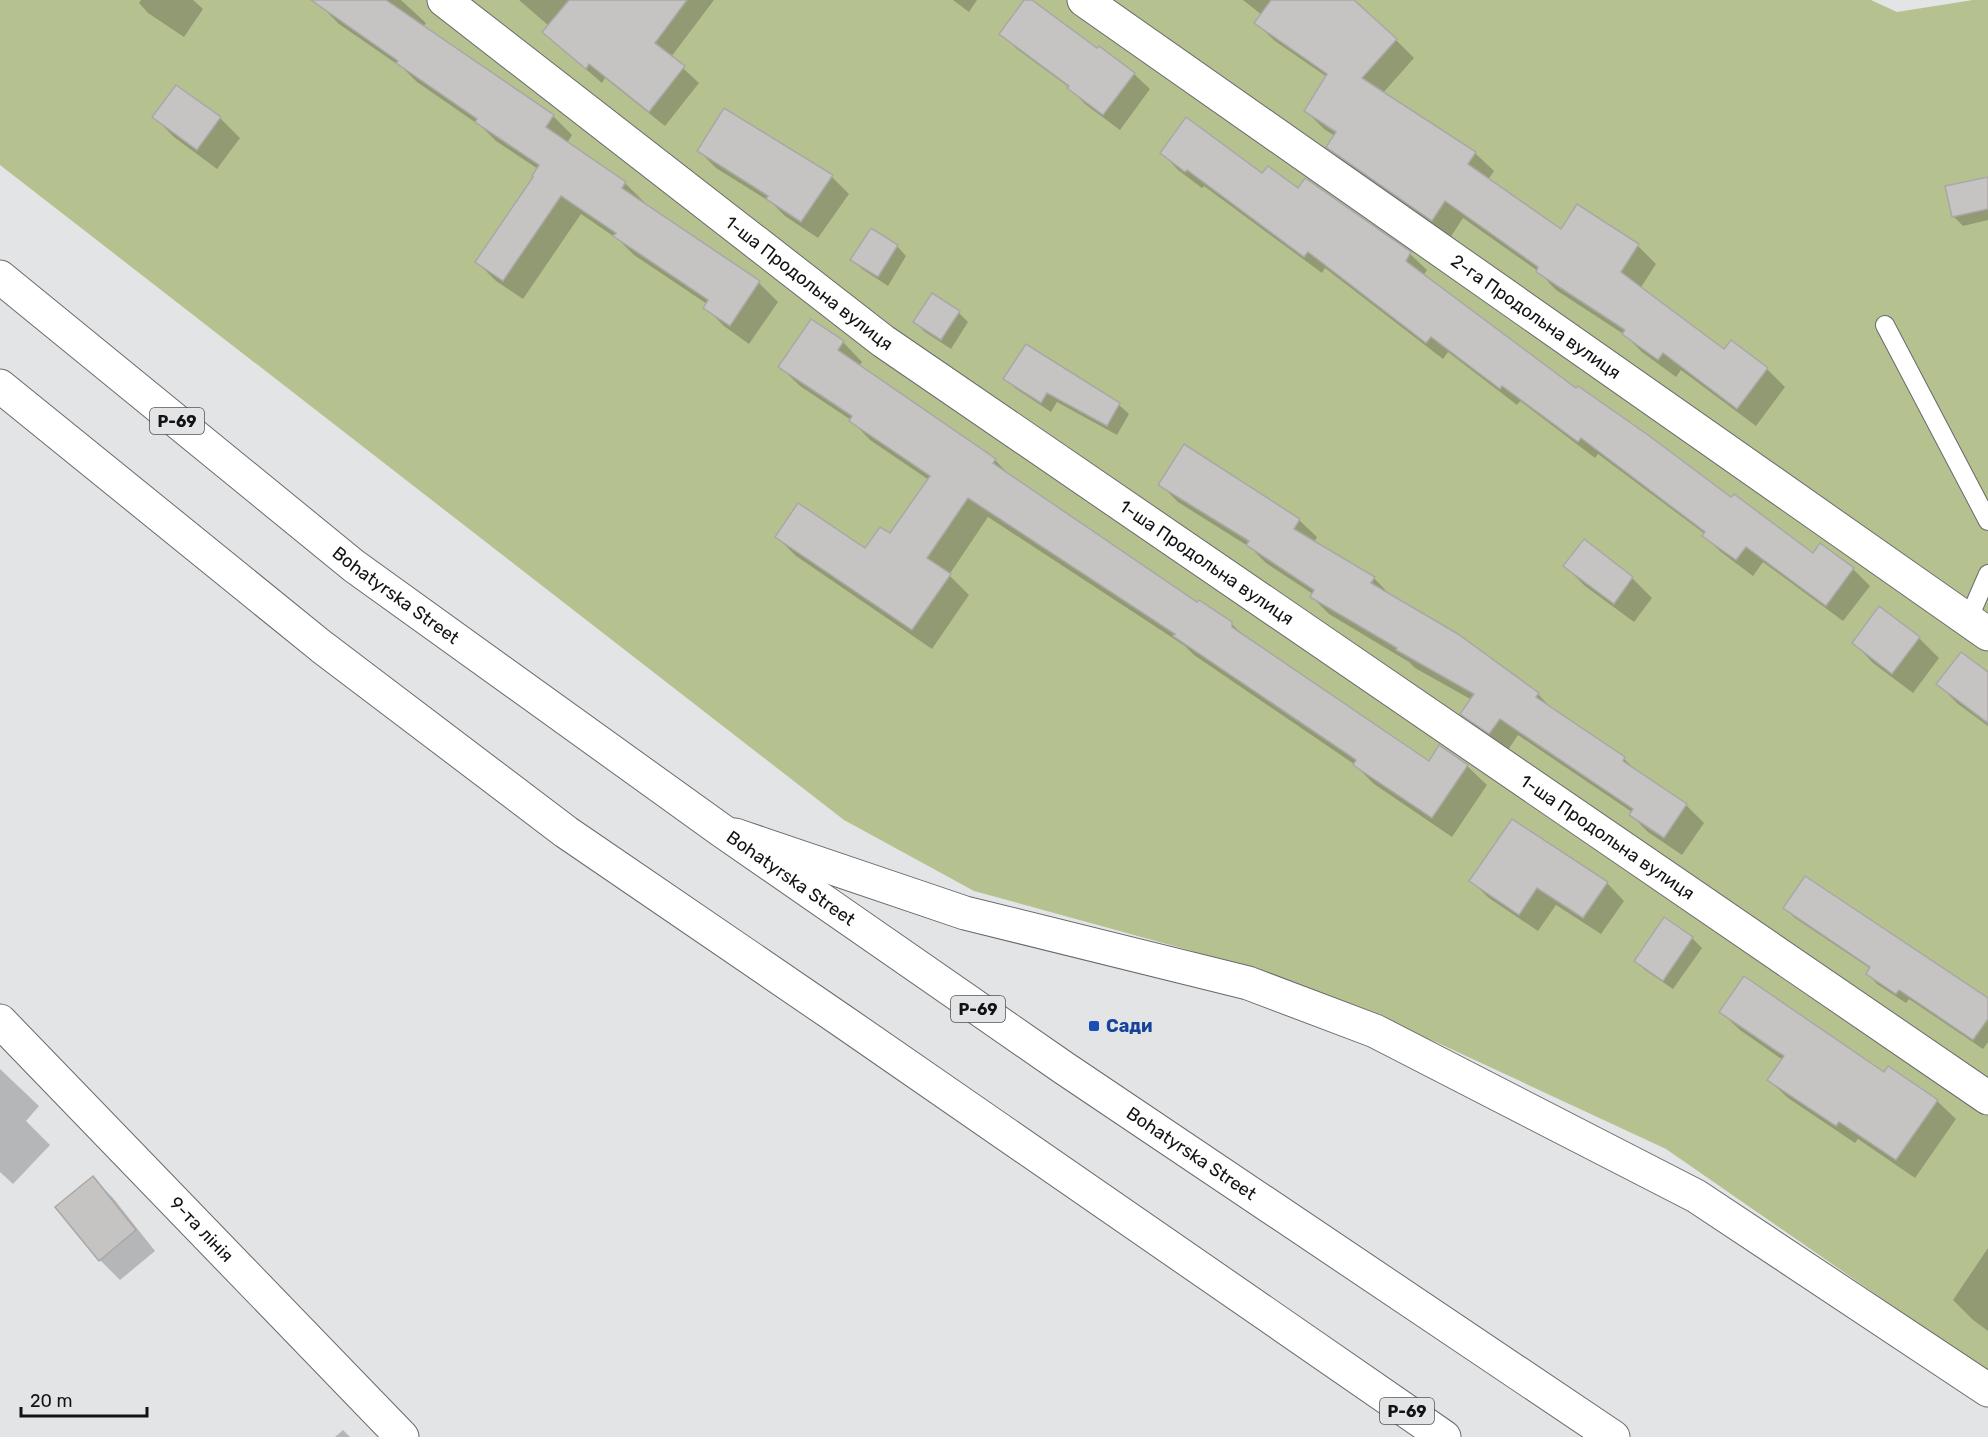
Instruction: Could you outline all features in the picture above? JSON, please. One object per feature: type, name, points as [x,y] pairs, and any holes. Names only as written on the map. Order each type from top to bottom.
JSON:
[{"type":"street","name":"1-ша Продольна вулиця","points":[[444,0],[883,341],[1988,1098]]},
{"type":"street","name":"2-га Продольна вулиця","points":[[1083,0],[1978,627]]},
{"type":"street","name":"Bohatyrska Street","points":[[0,277],[354,566],[721,830],[1113,1102],[1613,1437]]},
{"type":"street","name":"Р-69","points":[[0,386],[322,648],[566,832],[1444,1437]]},
{"type":"street","points":[[721,830],[965,913],[1248,983],[1375,1031],[1696,1196],[1988,1390]]},
{"type":"street","name":"9-та лінія","points":[[0,1022],[402,1437]]},
{"type":"lane","points":[[1886,325],[1988,521]]},
{"type":"lane","points":[[1978,627],[1988,574]]},
{"type":"green space","points":[[0,0],[1871,0],[1897,12],[1973,0],[1988,0],[1988,1372],[1666,1149],[1436,1042],[1192,951],[974,891],[844,820],[0,165]]},
{"type":"building","points":[[311,0],[386,0],[554,115],[546,127],[626,182],[622,188],[760,281],[730,326],[703,308],[708,300],[613,236],[616,233],[561,196],[503,281],[475,262],[539,165],[475,122],[477,119]]},
{"type":"building","points":[[569,0],[687,0],[655,43],[685,66],[649,112],[589,64],[586,69],[542,32]]},
{"type":"building","points":[[1024,0],[1032,0],[1135,73],[1103,115],[1067,88],[1069,86],[999,34]]},
{"type":"building","points":[[1271,0],[1354,0],[1397,39],[1362,78],[1476,152],[1468,164],[1561,229],[1577,204],[1639,244],[1621,272],[1724,349],[1731,340],[1768,368],[1737,409],[1663,353],[1658,360],[1622,334],[1625,330],[1536,272],[1538,267],[1445,201],[1432,221],[1326,147],[1336,132],[1304,111],[1327,74],[1254,23]]},
{"type":"building","points":[[176,85],[221,117],[197,150],[152,117]]},
{"type":"building","points":[[724,108],[833,175],[801,222],[766,199],[768,196],[697,151]]},
{"type":"building","points":[[1186,117],[1262,173],[1268,166],[1298,188],[1305,178],[1411,252],[1406,261],[1576,388],[1578,386],[1648,435],[1731,497],[1734,494],[1813,553],[1820,543],[1854,568],[1826,606],[1746,547],[1736,560],[1702,536],[1705,532],[1581,438],[1578,442],[1502,386],[1500,389],[1431,337],[1426,343],[1308,252],[1304,257],[1187,170],[1185,172],[1160,153]]},
{"type":"building","points":[[1988,177],[1988,209],[1952,217],[1945,186]]},
{"type":"building","points":[[871,228],[898,245],[878,277],[850,260]]},
{"type":"building","points":[[932,293],[960,311],[941,340],[913,322]]},
{"type":"building","points":[[811,319],[844,341],[838,350],[996,459],[993,463],[1197,602],[1199,600],[1232,622],[1232,627],[1429,761],[1439,745],[1468,765],[1432,818],[1353,765],[1356,760],[1173,636],[1175,634],[968,498],[927,558],[951,574],[912,630],[775,537],[798,503],[865,548],[880,527],[890,533],[930,476],[849,421],[852,416],[778,367]]},
{"type":"building","points":[[1026,344],[1120,403],[1107,426],[1047,393],[1041,403],[1003,379]]},
{"type":"building","points":[[1184,444],[1300,519],[1294,529],[1375,577],[1371,583],[1458,634],[1539,693],[1536,697],[1625,757],[1623,761],[1687,804],[1664,838],[1629,815],[1633,809],[1500,719],[1489,734],[1460,714],[1474,694],[1396,650],[1397,648],[1310,597],[1314,590],[1246,545],[1249,541],[1158,485]]},
{"type":"building","points":[[1584,539],[1633,577],[1614,604],[1563,566]]},
{"type":"building","points":[[1879,606],[1920,637],[1892,674],[1852,643]]},
{"type":"building","points":[[1961,652],[1988,672],[1988,723],[1936,684]]},
{"type":"building","points":[[1512,819],[1608,882],[1583,918],[1537,888],[1519,915],[1469,881]]},
{"type":"building","points":[[1805,876],[1988,998],[1988,1019],[1973,1040],[1899,990],[1896,994],[1866,974],[1870,967],[1783,908]]},
{"type":"building","points":[[1664,917],[1693,937],[1663,981],[1634,961]]},
{"type":"building","points":[[1744,976],[1884,1072],[1888,1066],[1938,1100],[1896,1160],[1839,1122],[1836,1126],[1767,1080],[1784,1056],[1719,1012]]},
{"type":"building","points":[[93,1176],[136,1230],[99,1261],[55,1207]]},
{"type":"place","name":"Сади","points":[[1094,1026]]}]
